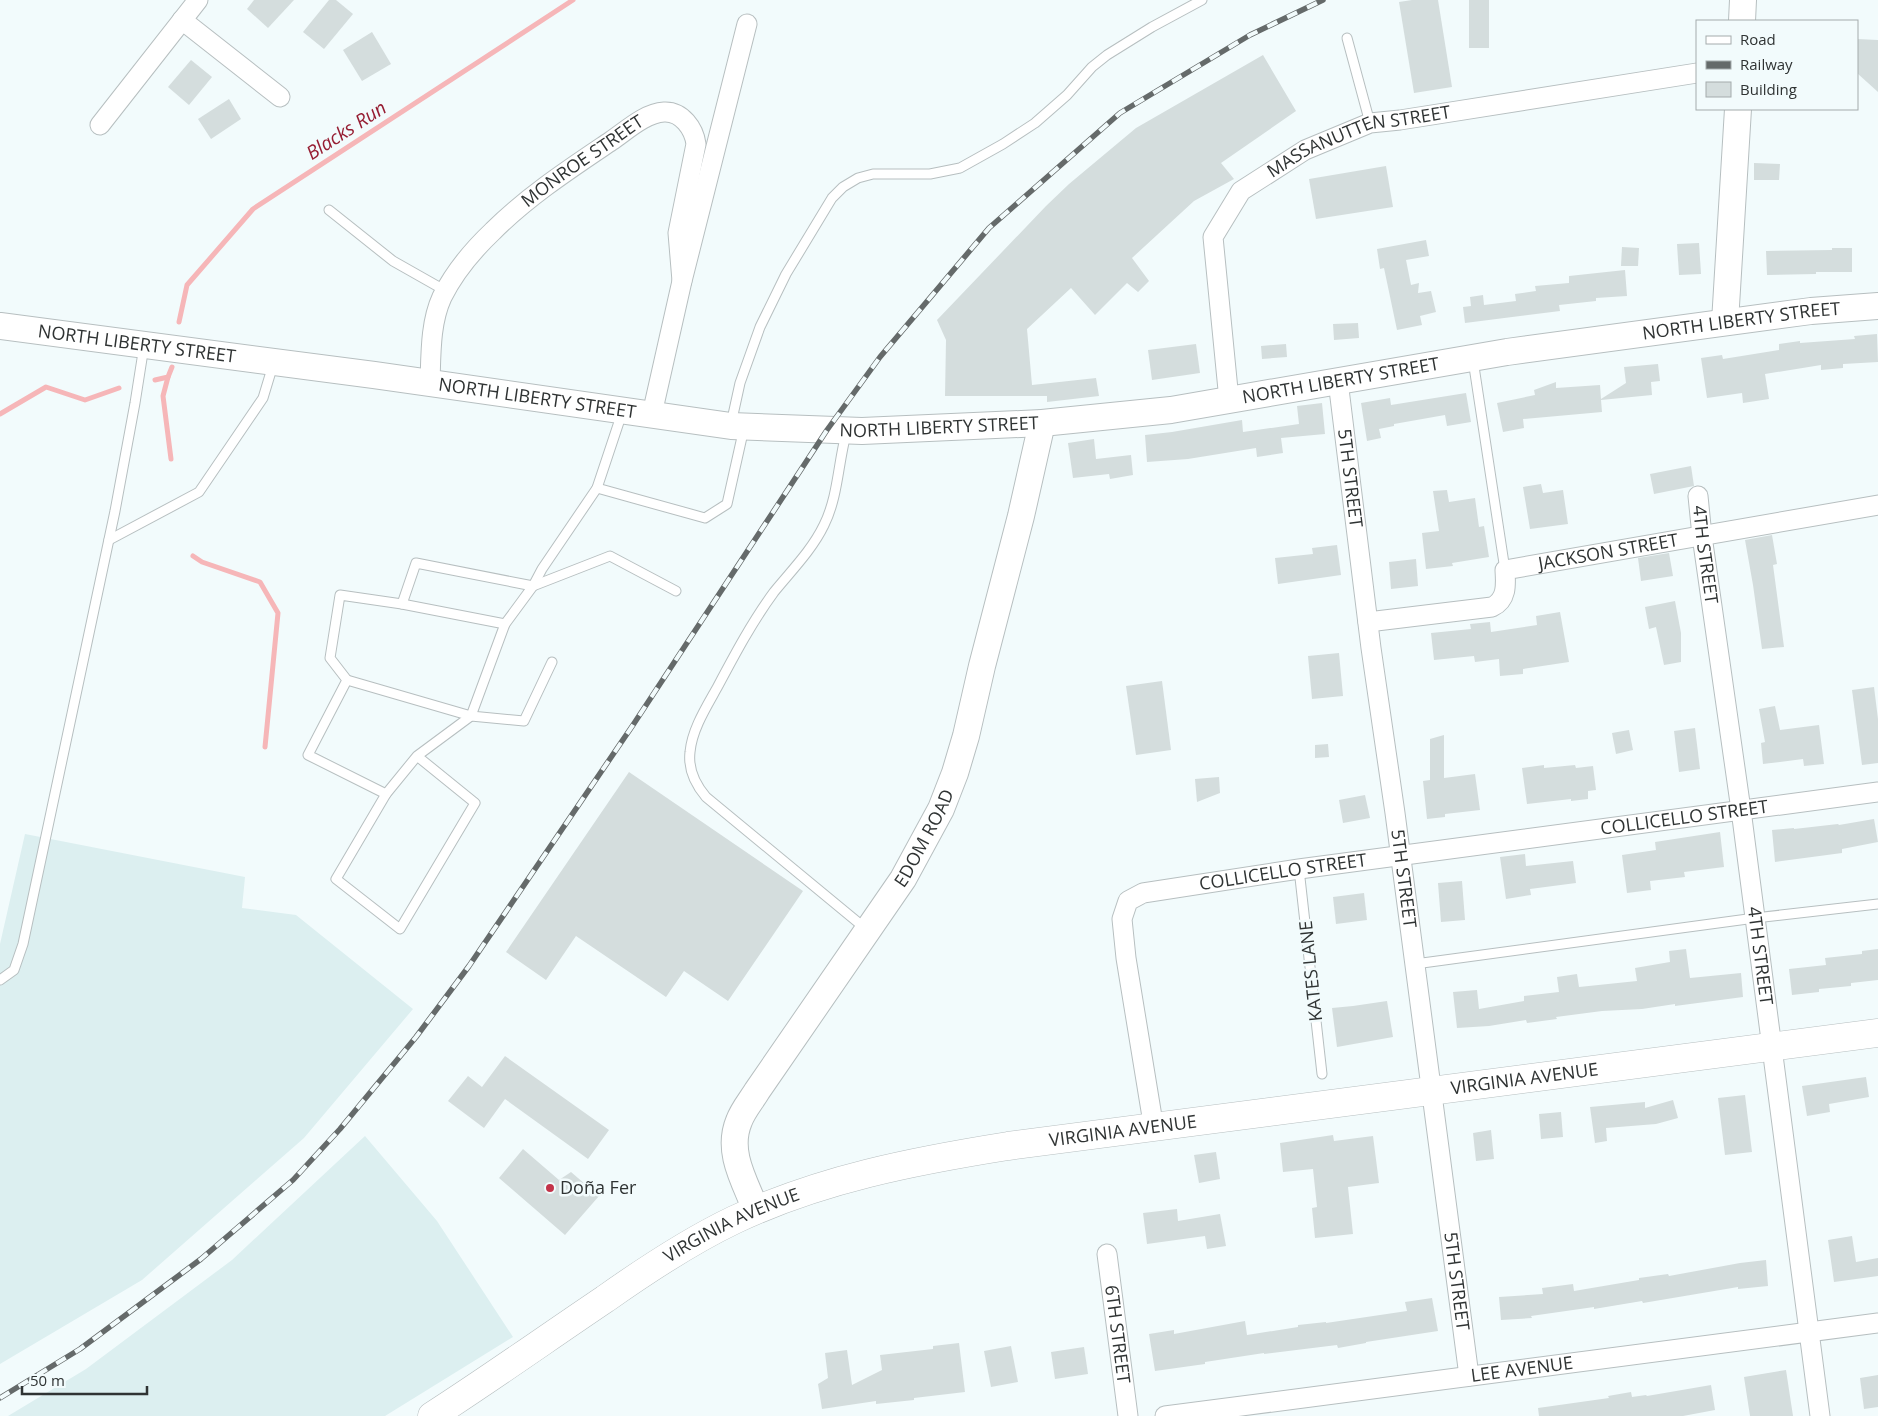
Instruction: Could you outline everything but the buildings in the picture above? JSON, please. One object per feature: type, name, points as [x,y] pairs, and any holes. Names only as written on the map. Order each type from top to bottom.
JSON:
[{"type":"main road","name":"VIRGINIA AVENUE","points":[[432,1416],[654,1265],[709,1233],[756,1210],[840,1180],[920,1161],[1008,1146],[1154,1129],[1878,1033]]},
{"type":"street","points":[[100,126],[198,0]]},
{"type":"street","points":[[1742,20],[1743,0]]},
{"type":"street","points":[[182,20],[280,97]]},
{"type":"street","name":"MONROE STREET","points":[[652,414],[682,281],[747,24]]},
{"type":"street","name":"MASSANUTTEN STREET","points":[[1229,400],[1213,237],[1241,192],[1305,150],[1370,123],[1696,73]]},
{"type":"street","points":[[1725,322],[1738,110]]},
{"type":"street","name":"MONROE STREET","points":[[430,383],[435,320],[442,298],[477,248],[514,212],[576,165],[649,116],[663,112],[674,114],[687,123],[694,135],[696,144],[678,233],[682,281]]},
{"type":"street","name":"NORTH LIBERTY STREET","points":[[0,326],[430,383],[738,427],[846,431],[1042,423],[1171,410],[1473,358],[1725,322],[1811,311],[1878,306]]},
{"type":"street","name":"5TH STREET","points":[[1338,381],[1368,622],[1401,855],[1469,1376]]},
{"type":"street","name":"EDOM ROAD","points":[[756,1210],[735,1155],[734,1140],[739,1121],[757,1091],[918,854],[941,809],[955,773],[1021,516],[1042,423]]},
{"type":"street","name":"4TH STREET","points":[[1698,496],[1820,1416]]},
{"type":"street","name":"JACKSON STREET","points":[[1505,570],[1878,505]]},
{"type":"street","points":[[1368,622],[1492,607],[1498,604],[1503,597],[1506,585],[1505,570]]},
{"type":"street","name":"COLLICELLO STREET","points":[[1154,1129],[1122,919],[1128,901],[1143,893],[1299,869],[1878,792]]},
{"type":"street","name":"6TH STREET","points":[[1106,1254],[1128,1416]]},
{"type":"street","name":"LEE AVENUE","points":[[1165,1416],[1878,1323]]},
{"type":"lane","points":[[598,488],[705,518],[727,504],[738,427],[740,383],[756,335],[786,274],[832,198],[843,187],[858,178],[873,174],[930,174],[960,168],[1003,144],[1035,123],[1067,96],[1082,77],[1107,56],[1152,27],[1202,0]]},
{"type":"lane","points":[[1347,38],[1370,123]]},
{"type":"lane","points":[[329,210],[393,261],[446,291]]},
{"type":"lane","points":[[0,980],[14,970],[23,944],[109,540],[144,346]]},
{"type":"lane","points":[[1473,358],[1505,570]]},
{"type":"lane","points":[[109,540],[199,492],[263,398],[274,362]]},
{"type":"lane","points":[[417,756],[474,803],[400,929],[336,879],[386,794],[417,756],[471,716],[505,624],[533,586],[542,569],[598,488],[623,410]]},
{"type":"lane","points":[[846,431],[833,501],[824,524],[813,542],[745,634],[693,736],[690,757],[693,776],[706,797],[868,930]]},
{"type":"lane","points":[[402,604],[416,563],[533,586],[610,556],[676,591]]},
{"type":"lane","points":[[505,624],[402,604],[340,596],[330,658],[347,680],[471,716],[524,721],[552,662]]},
{"type":"lane","points":[[347,680],[308,755],[386,794]]},
{"type":"lane","name":"KATES LANE","points":[[1299,869],[1322,1074]]},
{"type":"lane","points":[[1415,964],[1755,918],[1878,904]]},
{"type":"shaded area","points":[[25,834],[245,877],[242,908],[296,915],[413,1009],[304,1138],[142,1280],[0,1364],[0,944]]},
{"type":"shaded area","points":[[365,1136],[437,1221],[513,1337],[385,1416],[8,1416],[86,1369],[232,1260]]},
{"type":"waterway","name":"Blacks Run","points":[[179,322],[187,285],[253,209],[573,0]]},
{"type":"waterway","name":"Blacks Run","points":[[155,380],[168,377],[172,367]]},
{"type":"waterway","points":[[168,377],[163,396],[171,459]]},
{"type":"waterway","name":"Blacks Run","points":[[0,414],[46,387],[85,400],[119,388]]},
{"type":"waterway","points":[[193,556],[202,562],[260,582],[278,613],[265,747]]},
{"type":"railway","points":[[0,1398],[80,1349],[201,1259],[293,1180],[340,1129],[416,1037],[469,966],[633,725],[827,430],[880,357],[989,228],[1120,113],[1250,35],[1323,0]]},
{"type":"place","name":"Doña Fer","points":[[550,1188]]}]
